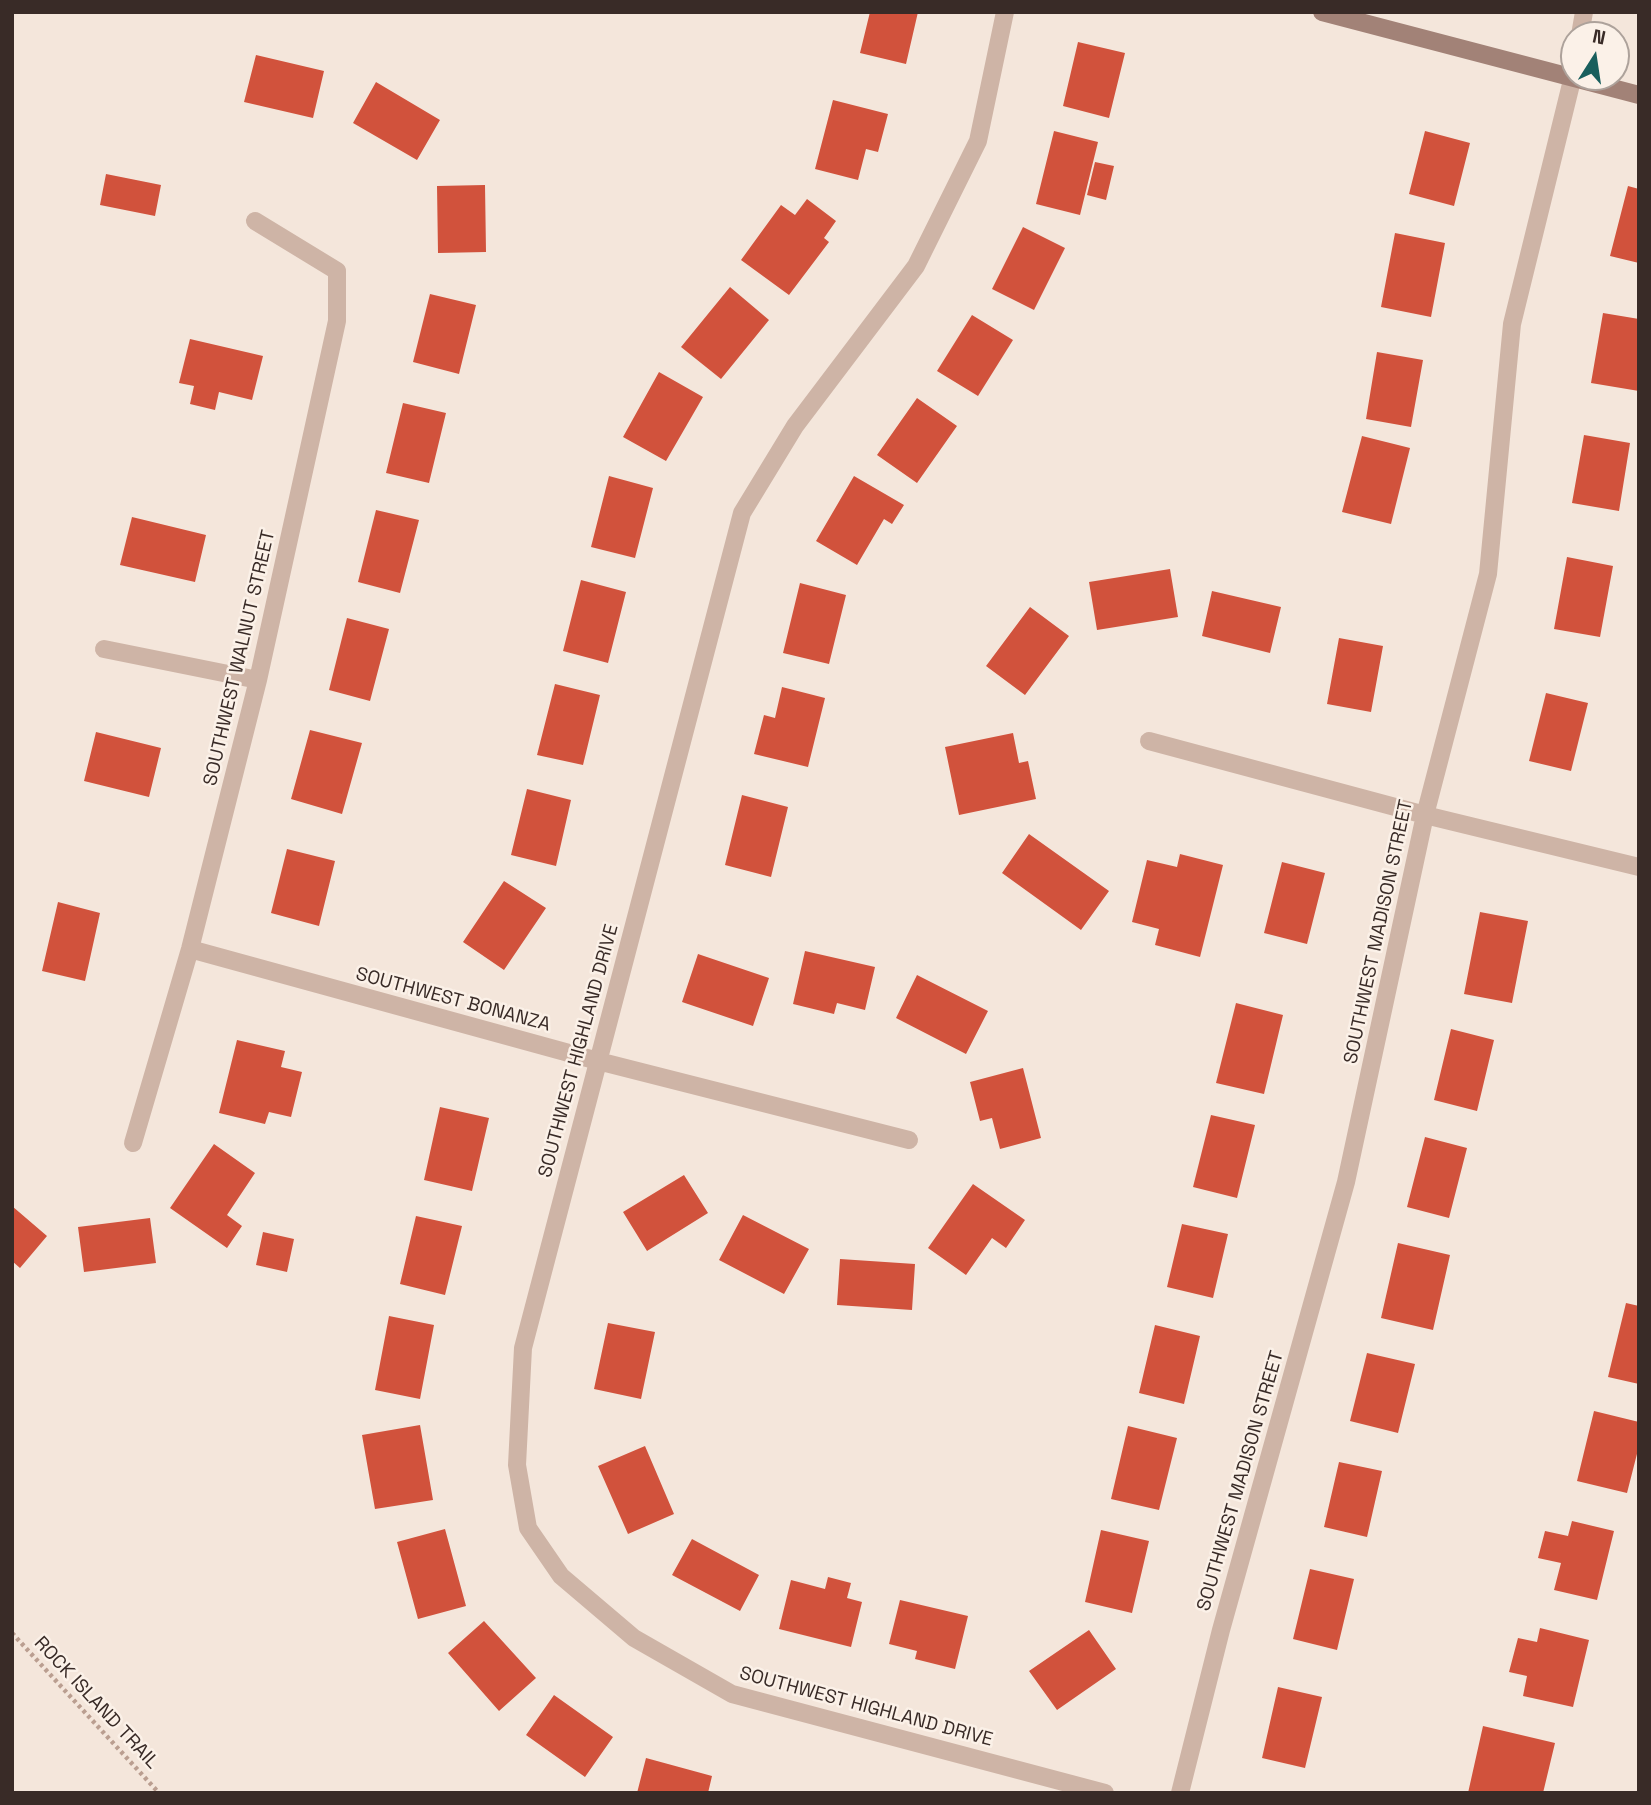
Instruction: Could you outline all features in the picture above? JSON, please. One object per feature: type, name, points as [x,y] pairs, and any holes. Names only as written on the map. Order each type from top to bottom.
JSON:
[{"type":"street","name":"SOUTHWEST HIGHLAND DRIVE","points":[[1005,12],[978,141],[916,266],[795,426],[742,513],[523,1348],[517,1465],[528,1528],[561,1576],[634,1638],[732,1694],[1105,1793]]},
{"type":"street","points":[[1322,12],[1560,72]]},
{"type":"street","name":"SOUTHWEST MADISON STREET","points":[[1180,1793],[1221,1630],[1346,1182],[1425,815],[1488,574],[1512,324],[1569,91]]},
{"type":"street","name":"SOUTHWEST WALNUT STREET","points":[[133,1143],[190,949],[258,681],[335,334],[337,271],[255,221]]},
{"type":"street","points":[[104,649],[258,681]]},
{"type":"street","points":[[1149,741],[1425,815],[1639,867]]},
{"type":"street","name":"SOUTHWEST BONANZA","points":[[190,949],[598,1062],[908,1140]]},
{"type":"path","name":"ROCK ISLAND TRAIL","points":[[12,1633],[159,1793]]},
{"type":"building","points":[[870,12],[918,12],[906,64],[860,53]]},
{"type":"building","points":[[1078,42],[1125,53],[1109,118],[1063,106]]},
{"type":"building","points":[[256,55],[324,71],[313,118],[244,102]]},
{"type":"building","points":[[376,82],[440,120],[417,160],[353,123]]},
{"type":"building","points":[[833,100],[888,114],[878,152],[866,149],[858,180],[815,169]]},
{"type":"building","points":[[1054,131],[1098,142],[1080,215],[1036,204]]},
{"type":"building","points":[[1425,131],[1470,143],[1454,206],[1409,194]]},
{"type":"building","points":[[1095,162],[1114,166],[1106,200],[1087,195]]},
{"type":"building","points":[[106,174],[161,185],[155,216],[100,205]]},
{"type":"building","points":[[485,185],[486,252],[438,253],[437,186]]},
{"type":"building","points":[[1628,186],[1639,189],[1639,263],[1610,256]]},
{"type":"building","points":[[807,199],[836,221],[824,238],[829,242],[789,295],[741,260],[781,205],[795,215]]},
{"type":"building","points":[[1023,227],[1065,248],[1034,310],[992,289]]},
{"type":"building","points":[[1395,233],[1445,243],[1431,317],[1381,307]]},
{"type":"building","points":[[730,287],[769,320],[721,379],[681,347]]},
{"type":"building","points":[[430,294],[476,305],[459,374],[413,362]]},
{"type":"building","points":[[1603,313],[1639,319],[1639,391],[1591,383]]},
{"type":"building","points":[[972,315],[1013,340],[978,396],[937,371]]},
{"type":"building","points":[[190,339],[263,356],[252,400],[219,392],[215,410],[190,404],[194,386],[179,383]]},
{"type":"building","points":[[1377,352],[1423,360],[1411,427],[1366,419]]},
{"type":"building","points":[[659,372],[703,397],[666,461],[623,437]]},
{"type":"building","points":[[917,398],[957,426],[917,483],[877,455]]},
{"type":"building","points":[[403,403],[446,413],[429,483],[386,473]]},
{"type":"building","points":[[1584,435],[1630,443],[1619,511],[1572,503]]},
{"type":"building","points":[[1362,436],[1410,448],[1391,524],[1342,512]]},
{"type":"building","points":[[609,476],[653,488],[635,558],[591,547]]},
{"type":"building","points":[[854,476],[904,505],[892,524],[884,519],[857,565],[816,541]]},
{"type":"building","points":[[376,510],[419,520],[400,593],[358,582]]},
{"type":"building","points":[[132,517],[206,535],[195,582],[120,565]]},
{"type":"building","points":[[1567,557],[1613,566],[1600,637],[1554,629]]},
{"type":"building","points":[[1170,569],[1178,617],[1097,630],[1089,582]]},
{"type":"building","points":[[581,580],[626,592],[608,663],[563,651]]},
{"type":"building","points":[[800,583],[846,595],[829,664],[783,653]]},
{"type":"building","points":[[1212,591],[1281,607],[1270,653],[1202,636]]},
{"type":"building","points":[[1030,607],[1069,636],[1025,695],[986,666]]},
{"type":"building","points":[[347,618],[389,629],[370,701],[329,690]]},
{"type":"building","points":[[1339,638],[1383,646],[1371,712],[1327,704]]},
{"type":"building","points":[[555,684],[600,695],[583,765],[537,755]]},
{"type":"building","points":[[782,687],[825,698],[808,767],[754,754],[764,715],[775,718]]},
{"type":"building","points":[[1546,693],[1588,703],[1571,771],[1529,761]]},
{"type":"building","points":[[310,730],[362,743],[342,814],[291,799]]},
{"type":"building","points":[[96,732],[161,748],[149,797],[84,781]]},
{"type":"building","points":[[1013,733],[1019,763],[1028,761],[1036,799],[959,815],[945,747]]},
{"type":"building","points":[[527,789],[571,800],[556,866],[511,855]]},
{"type":"building","points":[[742,795],[788,807],[771,877],[725,865]]},
{"type":"building","points":[[1029,834],[1109,891],[1081,930],[1002,873]]},
{"type":"building","points":[[287,849],[335,861],[319,926],[271,913]]},
{"type":"building","points":[[1180,854],[1223,865],[1200,957],[1155,945],[1159,929],[1132,922],[1147,860],[1177,867]]},
{"type":"building","points":[[1282,862],[1325,873],[1307,944],[1264,933]]},
{"type":"building","points":[[504,881],[546,908],[504,970],[463,942]]},
{"type":"building","points":[[58,902],[100,913],[85,981],[42,971]]},
{"type":"building","points":[[1480,912],[1528,921],[1512,1003],[1464,994]]},
{"type":"building","points":[[805,951],[875,967],[865,1010],[837,1003],[834,1014],[793,1004]]},
{"type":"building","points":[[698,954],[769,978],[753,1026],[682,1002]]},
{"type":"building","points":[[917,975],[988,1011],[966,1054],[896,1018]]},
{"type":"building","points":[[1236,1003],[1283,1015],[1264,1094],[1216,1083]]},
{"type":"building","points":[[1451,1029],[1494,1040],[1477,1111],[1434,1100]]},
{"type":"building","points":[[237,1040],[285,1051],[281,1067],[302,1072],[291,1117],[269,1112],[265,1124],[219,1113]]},
{"type":"building","points":[[1023,1068],[1041,1138],[1000,1149],[992,1118],[980,1121],[970,1082]]},
{"type":"building","points":[[440,1107],[489,1118],[472,1191],[424,1180]]},
{"type":"building","points":[[1211,1115],[1255,1125],[1237,1198],[1193,1187]]},
{"type":"building","points":[[1425,1137],[1467,1148],[1449,1218],[1407,1207]]},
{"type":"building","points":[[214,1144],[255,1173],[227,1215],[242,1226],[227,1248],[170,1208]]},
{"type":"building","points":[[684,1175],[708,1213],[647,1251],[623,1212]]},
{"type":"building","points":[[973,1184],[1025,1220],[1006,1248],[992,1238],[966,1275],[928,1248]]},
{"type":"building","points":[[12,1206],[47,1236],[20,1268],[12,1261]]},
{"type":"building","points":[[743,1215],[809,1249],[784,1294],[719,1260]]},
{"type":"building","points":[[416,1216],[462,1226],[445,1295],[400,1284]]},
{"type":"building","points":[[150,1218],[156,1263],[84,1272],[78,1227]]},
{"type":"building","points":[[1182,1224],[1228,1234],[1213,1298],[1167,1287]]},
{"type":"building","points":[[263,1232],[294,1239],[287,1272],[256,1265]]},
{"type":"building","points":[[1398,1243],[1450,1255],[1433,1330],[1381,1318]]},
{"type":"building","points":[[840,1259],[915,1264],[912,1310],[837,1305]]},
{"type":"building","points":[[1626,1303],[1639,1306],[1639,1384],[1608,1377]]},
{"type":"building","points":[[389,1316],[434,1325],[420,1399],[375,1390]]},
{"type":"building","points":[[608,1323],[655,1332],[641,1399],[594,1389]]},
{"type":"building","points":[[1155,1325],[1200,1336],[1184,1404],[1139,1393]]},
{"type":"building","points":[[1367,1353],[1415,1364],[1398,1433],[1350,1421]]},
{"type":"building","points":[[1594,1411],[1639,1422],[1639,1446],[1627,1493],[1577,1481]]},
{"type":"building","points":[[420,1425],[433,1500],[375,1509],[362,1435]]},
{"type":"building","points":[[1128,1426],[1177,1438],[1159,1510],[1111,1499]]},
{"type":"building","points":[[645,1446],[674,1514],[628,1534],[598,1466]]},
{"type":"building","points":[[1339,1462],[1382,1471],[1367,1537],[1324,1527]]},
{"type":"building","points":[[1572,1521],[1614,1531],[1597,1600],[1554,1590],[1561,1563],[1538,1558],[1545,1531],[1568,1536]]},
{"type":"building","points":[[445,1529],[466,1606],[418,1619],[397,1542]]},
{"type":"building","points":[[1101,1530],[1149,1541],[1132,1613],[1085,1602]]},
{"type":"building","points":[[692,1539],[759,1575],[740,1611],[672,1575]]},
{"type":"building","points":[[1310,1569],[1354,1579],[1337,1650],[1293,1639]]},
{"type":"building","points":[[828,1577],[851,1583],[847,1598],[862,1602],[851,1647],[779,1629],[791,1580],[825,1589]]},
{"type":"building","points":[[900,1600],[968,1616],[955,1669],[915,1659],[917,1651],[889,1644]]},
{"type":"building","points":[[484,1621],[536,1678],[499,1711],[448,1653]]},
{"type":"building","points":[[1540,1628],[1589,1640],[1573,1707],[1523,1696],[1527,1676],[1509,1672],[1518,1638],[1537,1642]]},
{"type":"building","points":[[1089,1630],[1116,1669],[1057,1710],[1029,1671]]},
{"type":"building","points":[[1278,1687],[1322,1697],[1305,1768],[1262,1758]]},
{"type":"building","points":[[554,1695],[613,1737],[585,1777],[526,1735]]},
{"type":"building","points":[[1483,1726],[1555,1743],[1543,1793],[1468,1793]]},
{"type":"building","points":[[646,1758],[712,1776],[708,1793],[637,1793]]}]
